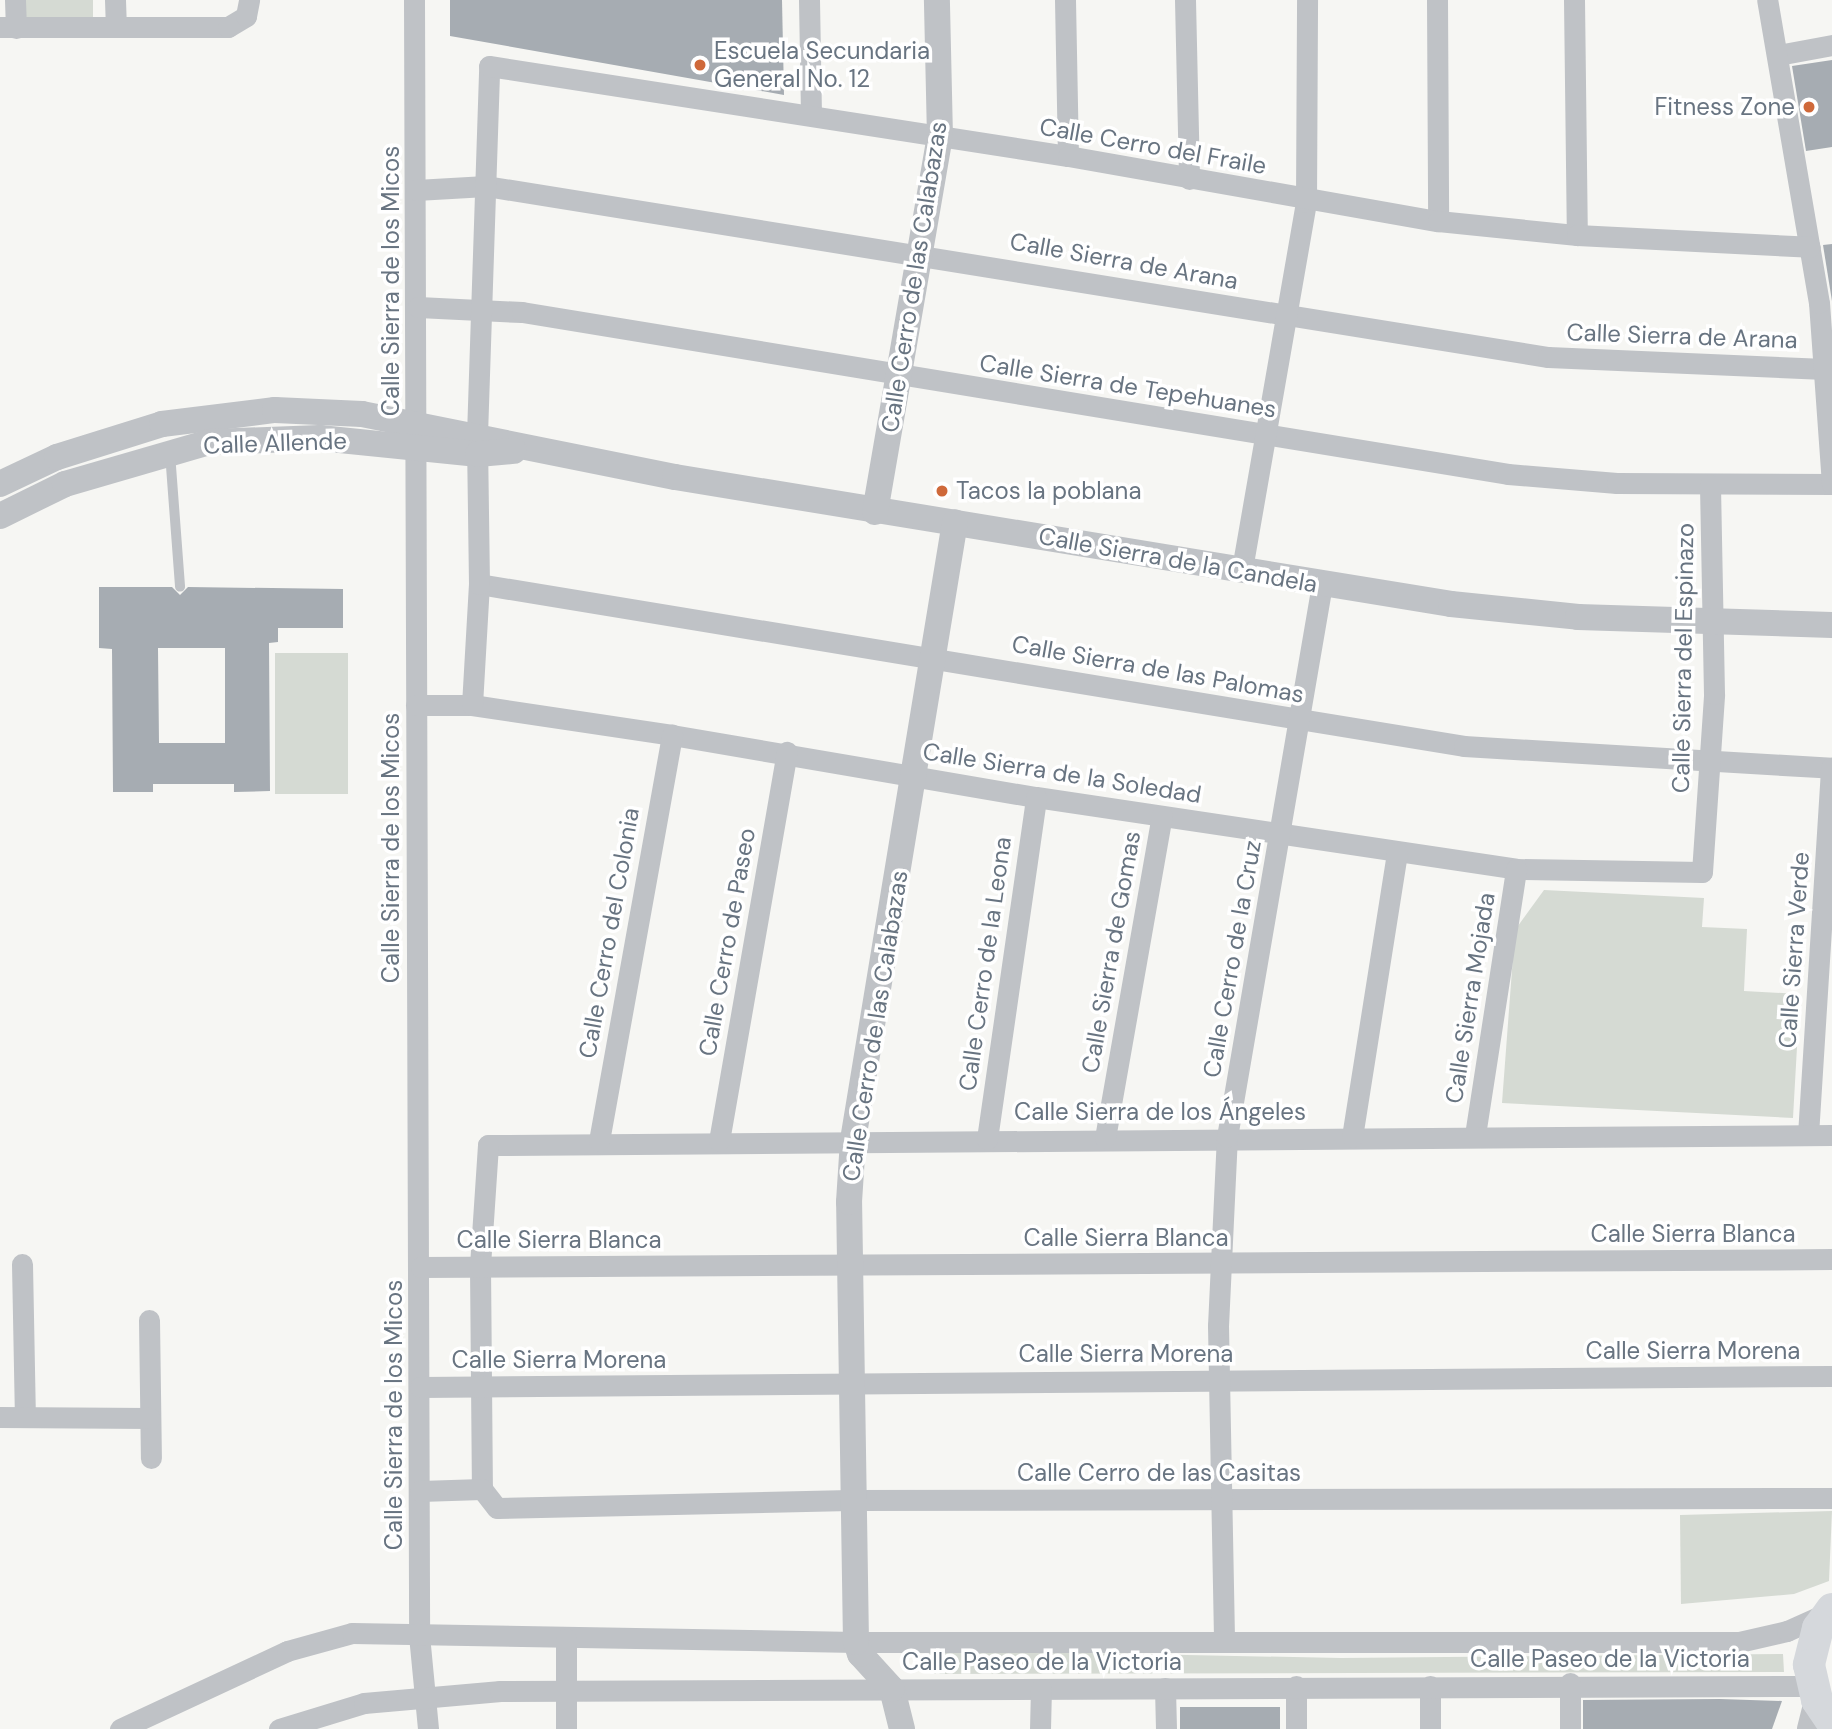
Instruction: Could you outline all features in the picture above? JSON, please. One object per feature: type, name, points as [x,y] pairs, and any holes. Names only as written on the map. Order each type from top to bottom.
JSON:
[{"type":"main road","points":[[1817,1709],[1811,1646],[1830,1610]]},
{"type":"street","points":[[15,0],[8,28],[234,26],[246,16],[249,0]]},
{"type":"street","points":[[115,0],[116,27]]},
{"type":"street","name":"Calle Sierra de los Micos","points":[[414,0],[418,307],[416,705],[421,1268],[419,1634],[428,1729]]},
{"type":"street","points":[[809,0],[811,115]]},
{"type":"street","name":"Calle Cerro de las Calabazas","points":[[875,512],[922,253],[940,136],[937,0]]},
{"type":"street","points":[[1065,0],[1068,156]]},
{"type":"street","points":[[1185,0],[1189,179]]},
{"type":"street","points":[[1242,569],[1306,202],[1307,0]]},
{"type":"street","points":[[1437,0],[1438,221]]},
{"type":"street","points":[[1574,0],[1577,235]]},
{"type":"street","points":[[1767,0],[1810,247],[1825,369],[1832,484]]},
{"type":"street","points":[[1778,55],[1832,45]]},
{"type":"street","name":"Calle Cerro del Fraile","points":[[486,186],[489,66],[1068,156],[1306,202],[1438,221],[1577,235],[1810,247]]},
{"type":"street","points":[[472,705],[479,584],[477,444],[486,186]]},
{"type":"street","name":"Calle Sierra de Arana","points":[[416,190],[486,186],[922,253],[1288,316],[1548,357],[1825,369]]},
{"type":"street","name":"Calle Sierra de Tepehuanes","points":[[418,307],[482,309],[1508,474],[1710,485],[1832,484]]},
{"type":"street","name":"Calle Allende","points":[[0,484],[125,434],[206,416],[317,410],[418,435],[477,444]]},
{"type":"street","points":[[206,416],[210,442]]},
{"type":"street","name":"Calle Allende","points":[[0,516],[65,484],[170,450],[210,442],[418,435]]},
{"type":"street","name":"Calle Sierra de la Candela","points":[[477,444],[530,450],[875,512],[955,522],[1322,584],[1552,614],[1714,623],[1832,625]]},
{"type":"street","name":"Calle Sierra del Espinazo","points":[[1702,872],[1711,764],[1714,623],[1710,485]]},
{"type":"street","name":"Calle Cerro de las Calabazas","points":[[856,1642],[850,1500],[849,1382],[853,1140],[955,522]]},
{"type":"street","name":"Calle Sierra de las Palomas","points":[[479,584],[932,656],[1464,746],[1711,764],[1832,768]]},
{"type":"street","name":"Calle Cerro de la Cruz","points":[[1224,1638],[1219,1263],[1227,1138],[1282,833],[1322,584]]},
{"type":"street","name":"Calle Sierra de la Soledad","points":[[416,705],[472,705],[787,752],[1036,797],[1516,869],[1702,872]]},
{"type":"street","name":"Calle Cerro del Colonia","points":[[598,1141],[672,735]]},
{"type":"street","name":"Calle Cerro de Paseo","points":[[719,1141],[787,752]]},
{"type":"street","name":"Calle Sierra Verde","points":[[1808,1135],[1832,768]]},
{"type":"street","name":"Calle Cerro de la Leona","points":[[987,1139],[1036,797]]},
{"type":"street","name":"Calle Sierra de Gomas","points":[[1105,1138],[1162,816]]},
{"type":"street","points":[[1352,1137],[1397,853]]},
{"type":"street","name":"Calle Sierra Mojada","points":[[1475,1135],[1516,869]]},
{"type":"street","name":"Calle Sierra de los Ángeles","points":[[480,1266],[488,1144],[1475,1135],[1832,1135]]},
{"type":"street","name":"Calle Sierra Blanca","points":[[421,1268],[1832,1259]]},
{"type":"street","points":[[22,1264],[25,1416]]},
{"type":"street","points":[[480,1266],[485,1495]]},
{"type":"street","points":[[149,1320],[151,1458]]},
{"type":"street","name":"Calle Sierra Morena","points":[[420,1387],[1832,1376]]},
{"type":"street","points":[[0,1417],[150,1418]]},
{"type":"street","name":"Calle Cerro de las Casitas","points":[[420,1491],[485,1495],[497,1507],[850,1500],[1832,1498]]},
{"type":"street","name":"Calle Paseo de la Victoria","points":[[135,1726],[315,1642],[352,1633],[566,1639],[856,1642],[1224,1638],[1738,1642],[1787,1631],[1830,1610]]},
{"type":"street","points":[[566,1639],[566,1729]]},
{"type":"street","points":[[856,1642],[860,1654],[892,1689],[902,1729]]},
{"type":"street","points":[[1570,1684],[1570,1729]]},
{"type":"street","name":"Calle Paseo de la Victoria","points":[[279,1729],[310,1715],[424,1695],[566,1690],[1570,1684],[1817,1709]]},
{"type":"street","points":[[1296,1686],[1296,1729]]},
{"type":"street","points":[[1430,1686],[1430,1729]]},
{"type":"street","points":[[1165,1688],[1166,1729]]},
{"type":"street","points":[[1040,1729],[1041,1689]]},
{"type":"lane","points":[[170,450],[180,587]]},
{"type":"shaded area","points":[[24,0],[93,0],[93,21],[24,21]]},
{"type":"shaded area","points":[[275,653],[348,653],[348,794],[275,794]]},
{"type":"shaded area","points":[[1544,890],[1704,898],[1702,927],[1747,929],[1744,991],[1800,994],[1793,1118],[1502,1103],[1515,930]]},
{"type":"shaded area","points":[[1832,1511],[1829,1581],[1794,1594],[1681,1604],[1680,1515]]},
{"type":"shaded area","points":[[934,1650],[1341,1658],[1783,1654],[1784,1672],[934,1674],[927,1655]]},
{"type":"building","name":"Escuela Secundaria General No. 12","points":[[450,0],[782,0],[784,95],[450,36]]},
{"type":"building","name":"Fitness Zone","points":[[1832,60],[1832,147],[1806,151],[1792,66]]},
{"type":"building","points":[[1832,244],[1832,301],[1823,245]]},
{"type":"building","points":[[99,587],[172,587],[180,595],[188,587],[343,589],[343,628],[278,628],[278,642],[269,643],[270,791],[234,792],[234,784],[153,784],[153,792],[113,792],[112,649],[99,648]],"holes":[[[158,648],[225,648],[225,743],[159,743]]]},
{"type":"building","points":[[1583,1700],[1782,1701],[1772,1729],[1583,1729]]},
{"type":"building","points":[[1180,1707],[1280,1707],[1280,1729],[1180,1729]]},
{"type":"place","name":"Escuela Secundaria General No. 12","points":[[700,65]]},
{"type":"place","name":"Fitness Zone","points":[[1809,107]]},
{"type":"place","name":"Tacos la poblana","points":[[942,491]]}]
